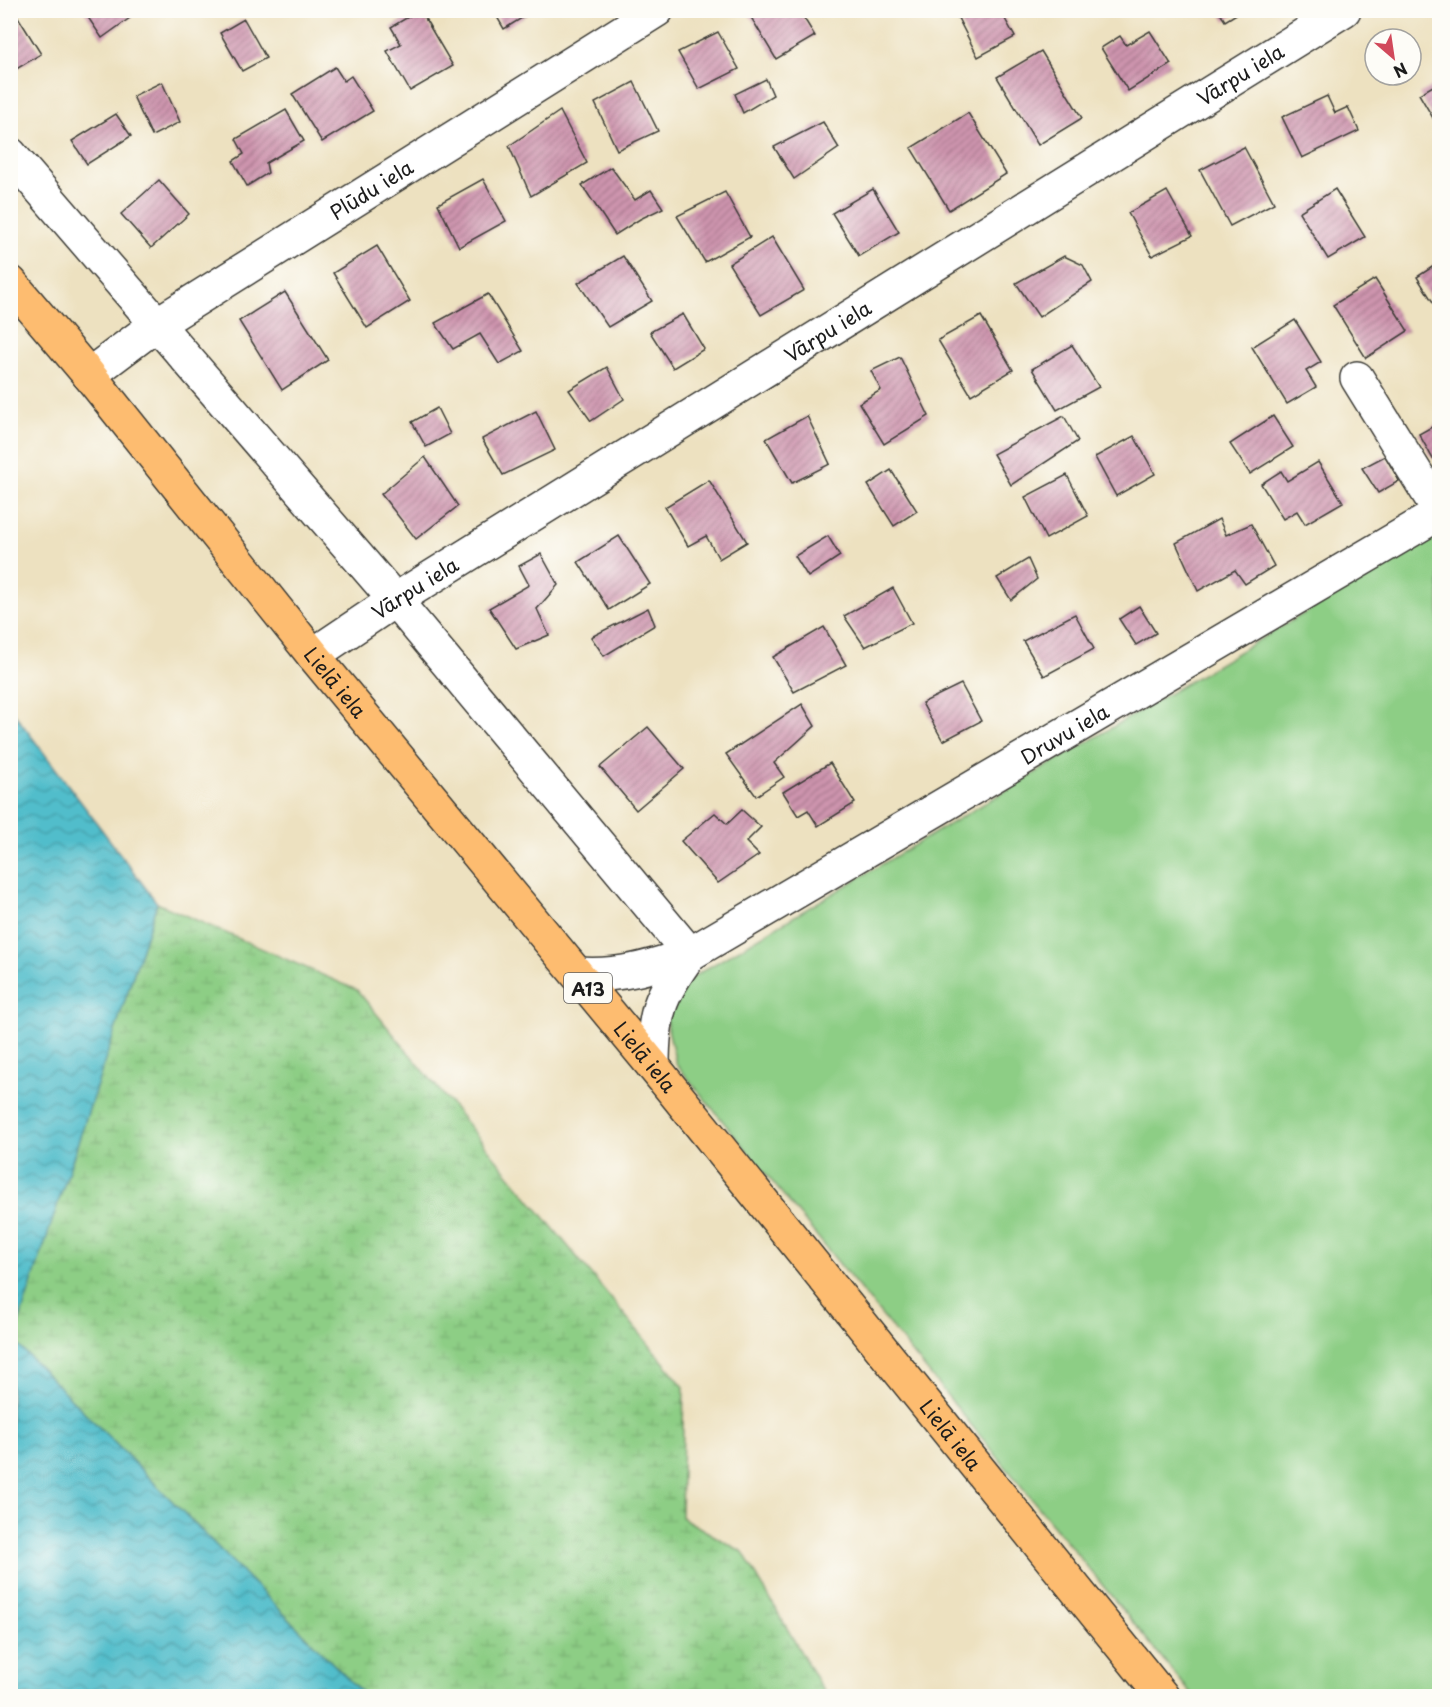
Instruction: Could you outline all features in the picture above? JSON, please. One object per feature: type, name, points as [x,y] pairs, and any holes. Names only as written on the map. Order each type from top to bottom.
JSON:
[{"type":"main road","name":"Lielā iela","points":[[10,282],[89,375],[313,655],[653,1066],[1162,1696]]},
{"type":"street","name":"Plūdu iela","points":[[89,375],[157,324],[657,10]]},
{"type":"street","name":"Vārpu iela","points":[[313,655],[395,600],[1344,10]]},
{"type":"street","points":[[10,154],[395,600],[690,954]]},
{"type":"street","points":[[1357,378],[1440,512]]},
{"type":"street","name":"Druvu iela","points":[[578,974],[607,976],[642,970],[690,954],[1440,512]]},
{"type":"street","name":"Druvu iela","points":[[653,1066],[653,1025],[659,1006],[666,987],[690,954]]},
{"type":"green space","points":[[1439,533],[1439,1696],[1193,1696],[676,1064],[666,1020],[684,982]]},
{"type":"green space","points":[[157,903],[357,990],[684,1387],[681,1517],[743,1552],[826,1696],[365,1696],[12,1340]]},
{"type":"water","points":[[10,708],[157,903],[13,1340],[365,1696],[11,1696]]},
{"type":"building","points":[[83,10],[141,10],[102,38]]},
{"type":"building","points":[[420,10],[453,66],[410,91],[387,51],[401,44],[391,27]]},
{"type":"building","points":[[493,10],[535,10],[504,29]]},
{"type":"building","points":[[755,10],[799,10],[815,36],[776,59],[749,14]]},
{"type":"building","points":[[972,10],[1000,10],[1015,37],[978,57],[958,18]]},
{"type":"building","points":[[1218,10],[1243,10],[1225,21]]},
{"type":"building","points":[[18,17],[41,54],[10,73],[10,22]]},
{"type":"building","points":[[244,19],[266,58],[242,71],[220,33]]},
{"type":"building","points":[[1150,31],[1171,64],[1128,91],[1101,48],[1120,36],[1126,45]]},
{"type":"building","points":[[718,32],[739,69],[699,89],[678,52]]},
{"type":"building","points":[[1041,51],[1082,118],[1038,145],[997,77]]},
{"type":"building","points":[[335,67],[344,81],[351,76],[373,111],[322,142],[292,94]]},
{"type":"building","points":[[766,79],[773,95],[743,113],[735,94]]},
{"type":"building","points":[[162,82],[180,122],[152,136],[133,96]]},
{"type":"building","points":[[634,82],[658,131],[617,150],[595,103]]},
{"type":"building","points":[[1440,82],[1440,130],[1419,94]]},
{"type":"building","points":[[1327,96],[1335,113],[1348,107],[1359,131],[1302,158],[1282,117]]},
{"type":"building","points":[[286,110],[304,141],[266,163],[268,173],[247,186],[233,161],[244,154],[236,139]]},
{"type":"building","points":[[560,111],[587,163],[531,196],[509,146]]},
{"type":"building","points":[[968,113],[1006,174],[949,210],[911,148]]},
{"type":"building","points":[[116,114],[131,136],[87,164],[72,141]]},
{"type":"building","points":[[823,122],[839,148],[794,179],[774,147]]},
{"type":"building","points":[[1244,147],[1274,203],[1230,226],[1200,170]]},
{"type":"building","points":[[611,167],[635,200],[651,190],[663,208],[615,235],[582,185]]},
{"type":"building","points":[[483,179],[506,221],[459,247],[438,204]]},
{"type":"building","points":[[159,180],[189,214],[151,248],[121,214]]},
{"type":"building","points":[[873,189],[899,232],[859,256],[832,213]]},
{"type":"building","points":[[1335,189],[1365,237],[1328,259],[1299,212]]},
{"type":"building","points":[[1167,191],[1192,236],[1152,256],[1128,213]]},
{"type":"building","points":[[725,192],[750,237],[705,262],[677,216]]},
{"type":"building","points":[[772,237],[804,290],[761,315],[729,264]]},
{"type":"building","points":[[377,246],[410,301],[367,328],[333,273]]},
{"type":"building","points":[[623,256],[652,301],[608,327],[578,283]]},
{"type":"building","points":[[1064,256],[1083,265],[1092,282],[1039,317],[1016,283]]},
{"type":"building","points":[[1440,262],[1440,305],[1436,307],[1417,277]]},
{"type":"building","points":[[1375,279],[1408,331],[1366,358],[1333,305]]},
{"type":"building","points":[[285,292],[328,360],[282,390],[239,321]]},
{"type":"building","points":[[488,294],[523,351],[499,364],[480,334],[453,349],[435,323]]},
{"type":"building","points":[[683,314],[704,349],[673,368],[650,332]]},
{"type":"building","points":[[981,316],[1013,370],[971,395],[938,340]]},
{"type":"building","points":[[1295,320],[1321,362],[1306,371],[1316,387],[1287,404],[1252,347]]},
{"type":"building","points":[[1072,345],[1099,387],[1057,410],[1032,369]]},
{"type":"building","points":[[900,357],[929,416],[884,444],[859,403],[881,390],[871,371]]},
{"type":"building","points":[[607,367],[624,399],[591,421],[569,390]]},
{"type":"building","points":[[437,408],[450,434],[426,447],[412,422]]},
{"type":"building","points":[[536,411],[555,450],[503,475],[482,439]]},
{"type":"building","points":[[807,416],[830,464],[792,483],[766,439]]},
{"type":"building","points":[[1064,416],[1078,441],[1011,485],[993,454]]},
{"type":"building","points":[[1273,416],[1293,447],[1250,474],[1230,444]]},
{"type":"building","points":[[1437,424],[1440,429],[1440,456],[1433,459],[1419,434]]},
{"type":"building","points":[[1134,436],[1155,474],[1116,496],[1095,457]]},
{"type":"building","points":[[1385,456],[1399,481],[1378,493],[1362,468]]},
{"type":"building","points":[[425,457],[458,506],[416,539],[381,494]]},
{"type":"building","points":[[1318,462],[1343,502],[1305,524],[1297,511],[1283,519],[1261,484],[1281,471],[1287,481]]},
{"type":"building","points":[[891,470],[917,511],[894,526],[868,485]]},
{"type":"building","points":[[1067,475],[1088,516],[1046,539],[1025,497]]},
{"type":"building","points":[[709,480],[747,542],[719,559],[706,536],[688,546],[665,507]]},
{"type":"building","points":[[1219,519],[1226,535],[1251,524],[1274,566],[1245,584],[1235,570],[1198,591],[1176,543]]},
{"type":"building","points":[[619,536],[650,584],[609,610],[578,562]]},
{"type":"building","points":[[828,536],[840,556],[808,577],[795,556]]},
{"type":"building","points":[[541,554],[558,585],[537,609],[549,635],[516,649],[489,608],[529,585],[519,566]]},
{"type":"building","points":[[1028,559],[1037,579],[1011,600],[997,578]]},
{"type":"building","points":[[893,588],[912,623],[865,647],[844,616]]},
{"type":"building","points":[[1139,606],[1156,633],[1136,645],[1119,619]]},
{"type":"building","points":[[648,608],[655,625],[604,656],[591,637]]},
{"type":"building","points":[[1075,614],[1094,649],[1044,676],[1023,641]]},
{"type":"building","points":[[824,627],[846,665],[794,692],[773,657]]},
{"type":"building","points":[[961,684],[981,721],[943,741],[922,703]]},
{"type":"building","points":[[802,704],[815,726],[774,763],[784,777],[756,796],[726,754]]},
{"type":"building","points":[[648,727],[684,769],[636,810],[600,767]]},
{"type":"building","points":[[830,763],[855,803],[818,826],[808,810],[798,816],[783,792]]},
{"type":"building","points":[[742,810],[761,827],[746,842],[759,855],[718,883],[681,841],[715,813],[727,824]]}]
